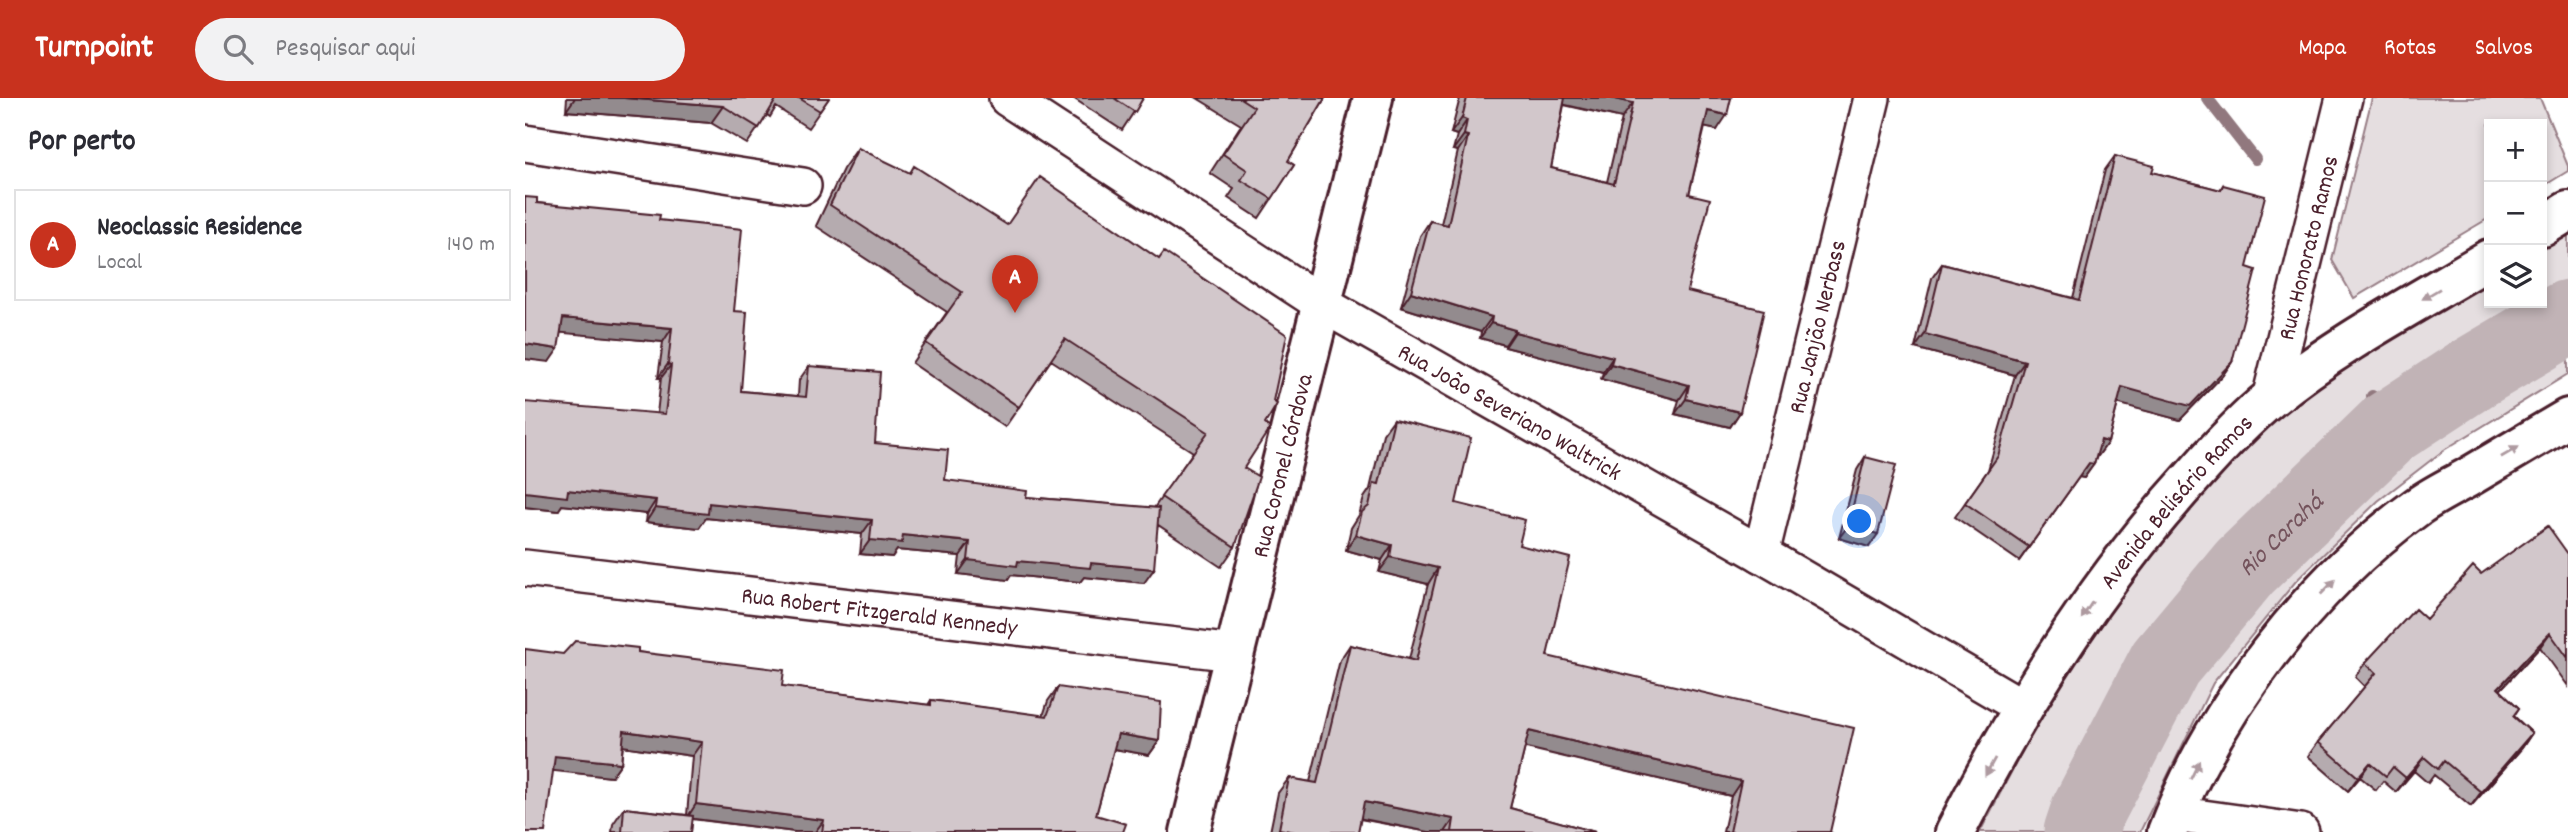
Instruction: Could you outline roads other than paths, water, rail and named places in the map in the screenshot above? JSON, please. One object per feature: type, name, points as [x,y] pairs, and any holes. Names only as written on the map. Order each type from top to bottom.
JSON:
[{"type":"main road","name":"Rua Coronel Córdova","points":[[1190,832],[1373,98]]},
{"type":"main road","points":[[2547,224],[2568,211]]},
{"type":"main road","name":"Avenida Belisário Ramos","points":[[1955,832],[2024,708],[2093,601],[2151,522],[2215,452],[2270,399],[2327,357],[2484,262]]},
{"type":"main road","points":[[2170,823],[2208,742],[2258,668],[2304,612],[2360,554],[2418,506],[2568,418]]},
{"type":"street","name":"Rua João Severiano Waltrick","points":[[1007,98],[1322,304],[1761,554],[2024,708]]},
{"type":"street","name":"Rua Janjão Nerbass","points":[[1761,554],[1872,98]]},
{"type":"street","name":"Rua Honorato Ramos","points":[[2270,399],[2344,98]]},
{"type":"street","points":[[525,143],[803,186]]},
{"type":"street","name":"Rua Robert Fitzgerald Kennedy","points":[[525,568],[1234,653]]},
{"type":"street","points":[[2170,823],[2301,832]]},
{"type":"waterway","points":[[2207,98],[2255,159]]},
{"type":"waterway","name":"Rio Carahá","points":[[2081,832],[2088,811],[2165,663],[2245,567],[2389,428],[2470,375],[2568,317]]},
{"type":"waterway","points":[[2372,396],[2389,428]]},
{"type":"place","name":"Neoclassic Residence","points":[[1015,313]]}]
